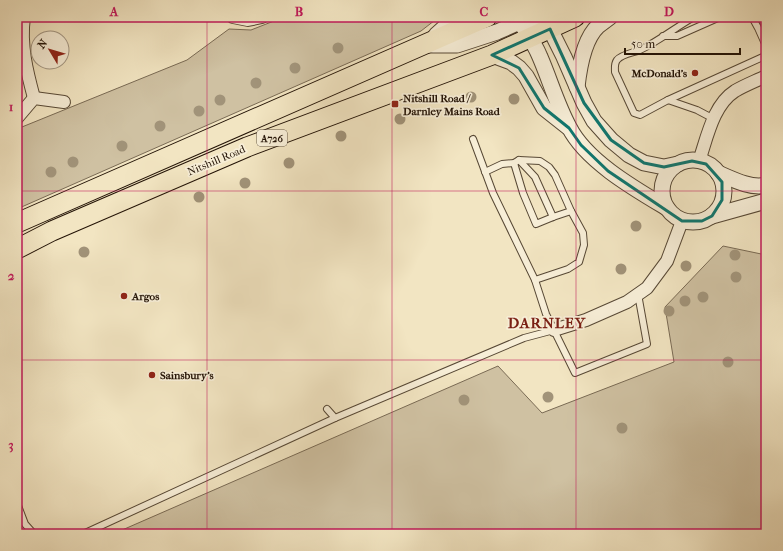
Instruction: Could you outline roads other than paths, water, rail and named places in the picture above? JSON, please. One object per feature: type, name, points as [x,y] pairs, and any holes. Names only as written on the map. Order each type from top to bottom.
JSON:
[{"type":"main road","name":"Nitshill Road","points":[[17,222],[487,17]]},
{"type":"main road","name":"Nitshill Road","points":[[17,249],[52,231],[247,147],[492,55],[531,38],[546,23],[575,17]]},
{"type":"street","points":[[24,17],[23,25],[26,71],[34,98]]},
{"type":"street","points":[[232,17],[248,20],[262,17]]},
{"type":"street","points":[[424,45],[456,17]]},
{"type":"street","points":[[577,89],[579,71],[588,42],[597,27],[610,17]]},
{"type":"street","points":[[424,45],[457,45],[497,32],[519,20],[533,20],[546,23],[564,57],[577,89],[594,121],[611,140],[629,155],[644,163],[664,167],[685,162],[699,161],[706,164],[718,173],[746,183],[760,186],[766,185]]},
{"type":"street","points":[[519,20],[531,38],[540,57],[569,128],[581,145],[608,171],[667,208]]},
{"type":"street","points":[[492,55],[511,62],[519,68],[526,76],[544,108],[569,128]]},
{"type":"street","points":[[699,161],[714,119],[723,101],[734,91],[766,76]]},
{"type":"street","points":[[34,98],[64,102]]},
{"type":"street","points":[[17,118],[34,98]]},
{"type":"street","points":[[678,164],[670,170],[662,188],[663,199],[667,208],[673,216],[682,220],[692,222],[702,221],[712,216],[766,201]]},
{"type":"street","points":[[712,216],[718,209],[724,191],[718,173]]},
{"type":"street","points":[[554,330],[586,320],[626,302],[646,288],[667,261],[682,220]]},
{"type":"lane","points":[[694,17],[680,24],[647,46],[617,60],[614,65],[615,72],[634,113],[640,115],[668,100],[751,63],[765,56],[766,53]]},
{"type":"lane","points":[[663,36],[677,36],[720,17]]},
{"type":"lane","points":[[752,17],[766,46]]},
{"type":"lane","points":[[761,17],[766,28]]},
{"type":"lane","points":[[668,100],[697,110],[714,119]]},
{"type":"lane","points":[[473,139],[493,193],[535,280],[546,314],[575,373],[647,344],[638,294]]},
{"type":"lane","points":[[486,172],[502,164],[540,161],[549,167],[555,175],[571,211],[583,233],[584,245],[579,262],[568,269],[535,280]]},
{"type":"lane","points":[[516,162],[523,192],[536,224],[553,216],[571,211]]},
{"type":"lane","points":[[516,162],[535,177],[553,216]]},
{"type":"lane","points":[[83,534],[335,418],[524,338],[554,330]]},
{"type":"lane","points":[[327,409],[335,418]]},
{"type":"lane","points":[[17,503],[25,524],[34,534]]},
{"type":"place","name":"McDonald's","points":[[695,73]]},
{"type":"place","name":"Nitshill Road / Darnley Mains Road","points":[[395,104]]},
{"type":"place","name":"Argos","points":[[124,296]]},
{"type":"place","name":"Sainsbury's","points":[[152,375]]},
{"type":"district","name":"DARNLEY","points":[[547,323]]}]
